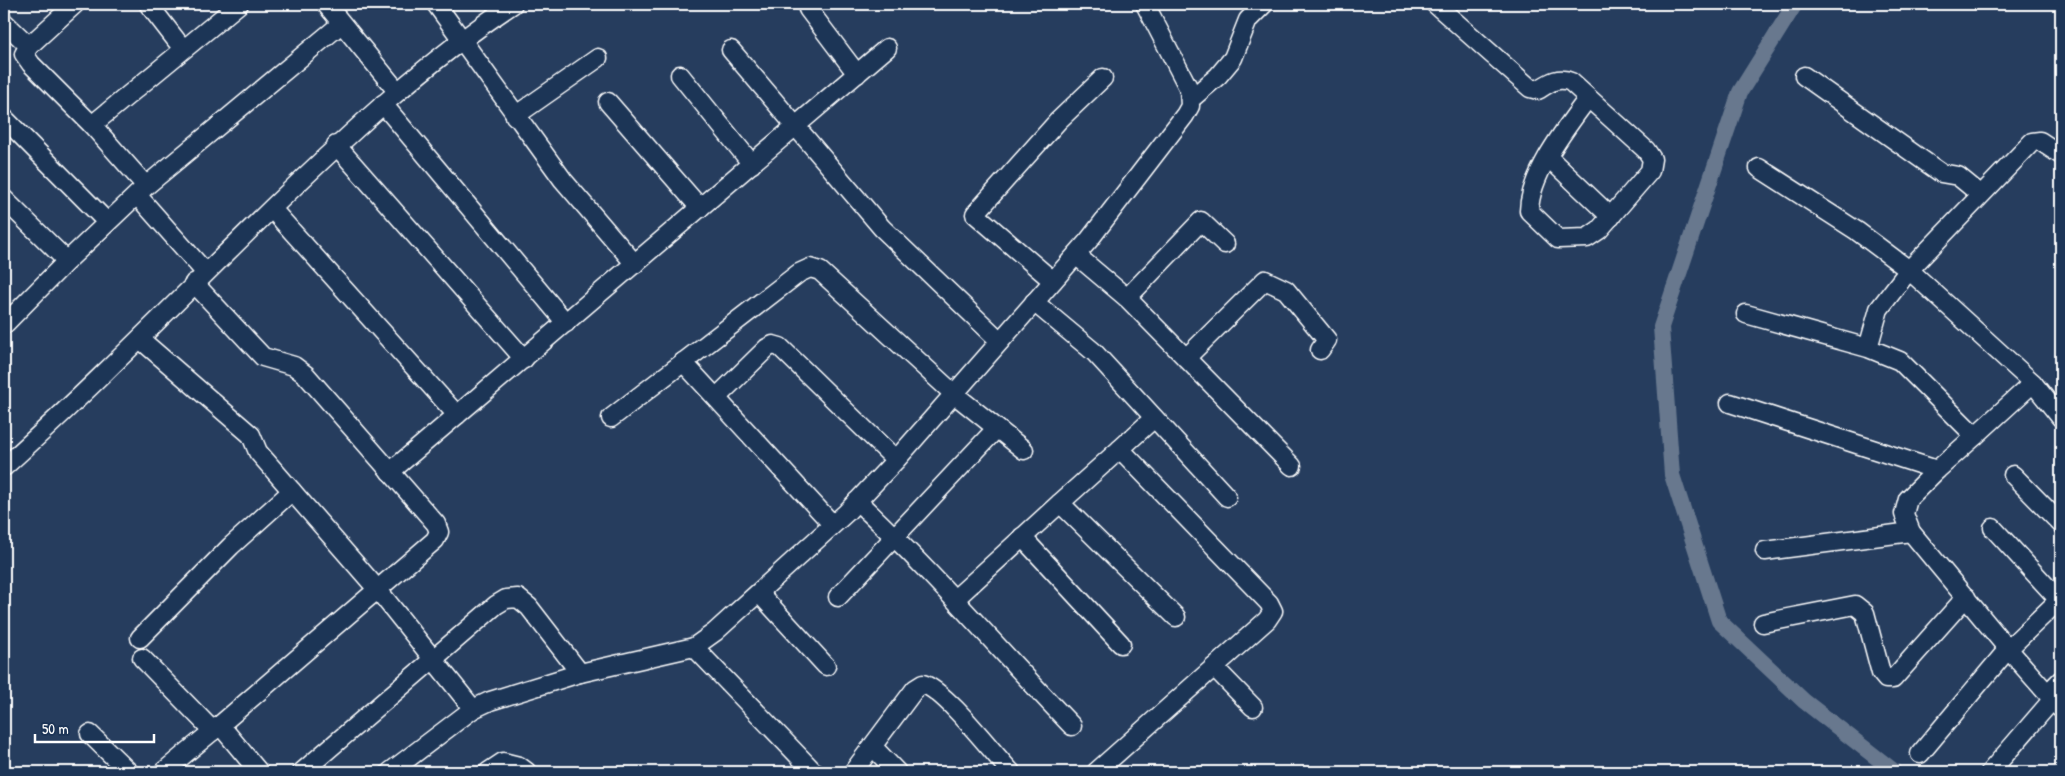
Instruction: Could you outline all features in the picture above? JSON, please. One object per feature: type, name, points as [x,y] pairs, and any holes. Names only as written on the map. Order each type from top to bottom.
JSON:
[{"type":"street","points":[[75,4],[29,46],[24,54],[31,64],[92,125],[142,191],[200,278],[264,357],[294,366],[306,375],[436,524],[439,532],[435,540],[378,590],[163,772]]},
{"type":"street","points":[[92,125],[239,4]]},
{"type":"street","points":[[326,4],[397,91]]},
{"type":"street","points":[[436,4],[563,180],[635,264]]},
{"type":"street","points":[[4,467],[140,339],[336,145],[397,91],[462,38],[513,4]]},
{"type":"street","points":[[1144,4],[1188,89],[1191,99]]},
{"type":"street","points":[[390,772],[472,709],[510,693],[580,673],[694,647],[715,632],[857,501],[896,460],[1076,255],[1186,115],[1191,99],[1218,76],[1234,58],[1248,20],[1264,4]]},
{"type":"street","points":[[1435,4],[1530,88],[1538,90],[1554,80],[1564,79],[1571,82],[1646,150],[1652,159],[1650,172],[1599,230],[1587,238],[1558,239],[1529,211],[1529,198],[1555,142],[1588,98]]},
{"type":"street","points":[[149,5],[184,48]]},
{"type":"street","points":[[808,9],[857,74]]},
{"type":"street","points":[[4,22],[29,46]]},
{"type":"street","points":[[4,325],[107,222],[342,24]]},
{"type":"street","points":[[390,472],[887,48]]},
{"type":"street","points":[[731,50],[882,228],[1000,341]]},
{"type":"street","points":[[515,116],[598,58]]},
{"type":"street","points":[[680,75],[752,164]]},
{"type":"street","points":[[1804,76],[1941,173],[1958,176],[1980,194]]},
{"type":"street","points":[[1053,281],[975,214],[1058,121],[1104,78]]},
{"type":"street","points":[[608,102],[700,208]]},
{"type":"street","points":[[383,104],[566,323]]},
{"type":"street","points":[[4,118],[107,222]]},
{"type":"street","points":[[1868,348],[1878,310],[1909,270],[2032,142],[2040,141],[2061,155]]},
{"type":"street","points":[[336,145],[524,359]]},
{"type":"street","points":[[1548,157],[1611,217]]},
{"type":"street","points":[[1759,168],[1857,231],[1909,270],[2032,383],[2061,418]]},
{"type":"street","points":[[4,199],[66,261]]},
{"type":"street","points":[[272,209],[457,415]]},
{"type":"street","points":[[1127,298],[1201,221],[1225,244]]},
{"type":"street","points":[[1076,255],[1127,298],[1292,466]]},
{"type":"street","points":[[611,418],[799,272],[810,268],[820,271],[954,394],[1024,450]]},
{"type":"street","points":[[1186,358],[1265,280],[1286,290],[1327,340],[1320,350]]},
{"type":"street","points":[[1034,302],[1094,352],[1228,497]]},
{"type":"street","points":[[1746,314],[1868,348],[1900,361],[1975,436]]},
{"type":"street","points":[[140,339],[250,435],[258,452],[378,590],[472,709]]},
{"type":"street","points":[[717,397],[767,348],[774,345],[780,347],[896,460]]},
{"type":"street","points":[[683,362],[832,524]]},
{"type":"street","points":[[2032,383],[1908,499],[1904,514],[1911,532],[2008,649],[2054,700]]},
{"type":"street","points":[[1730,402],[1937,470]]},
{"type":"street","points":[[955,599],[1154,418]]},
{"type":"street","points":[[838,597],[896,538],[996,429]]},
{"type":"street","points":[[1096,772],[1273,612],[1269,603],[1120,449]]},
{"type":"street","points":[[2013,475],[2061,524]]},
{"type":"street","points":[[140,638],[231,546],[292,491]]},
{"type":"street","points":[[857,501],[955,599],[1012,664],[1072,726]]},
{"type":"street","points":[[1060,503],[1176,618]]},
{"type":"street","points":[[1920,754],[2008,649],[2060,599],[1993,528]]},
{"type":"street","points":[[1765,551],[1911,532]]},
{"type":"street","points":[[1022,537],[1121,644]]},
{"type":"street","points":[[759,593],[826,666]]},
{"type":"street","points":[[302,772],[496,605],[506,599],[518,598],[528,607],[580,673]]},
{"type":"street","points":[[1763,623],[1855,606],[1865,613],[1881,673],[1886,679],[1893,678],[1966,598]]},
{"type":"street","points":[[694,647],[814,772]]},
{"type":"street","points":[[142,658],[217,728],[259,772]]},
{"type":"street","points":[[1214,667],[1253,707]]},
{"type":"street","points":[[1990,772],[2054,700],[2061,680]]},
{"type":"street","points":[[853,772],[915,690],[923,684],[931,686],[944,699],[1010,772]]},
{"type":"street","points":[[90,734],[129,772]]},
{"type":"street","points":[[873,747],[897,772]]},
{"type":"street","points":[[488,772],[503,762],[519,766],[527,772]]},
{"type":"waterway","points":[[1795,4],[1740,92],[1661,327],[1672,475],[1719,621],[1804,701],[1895,772]]}]
